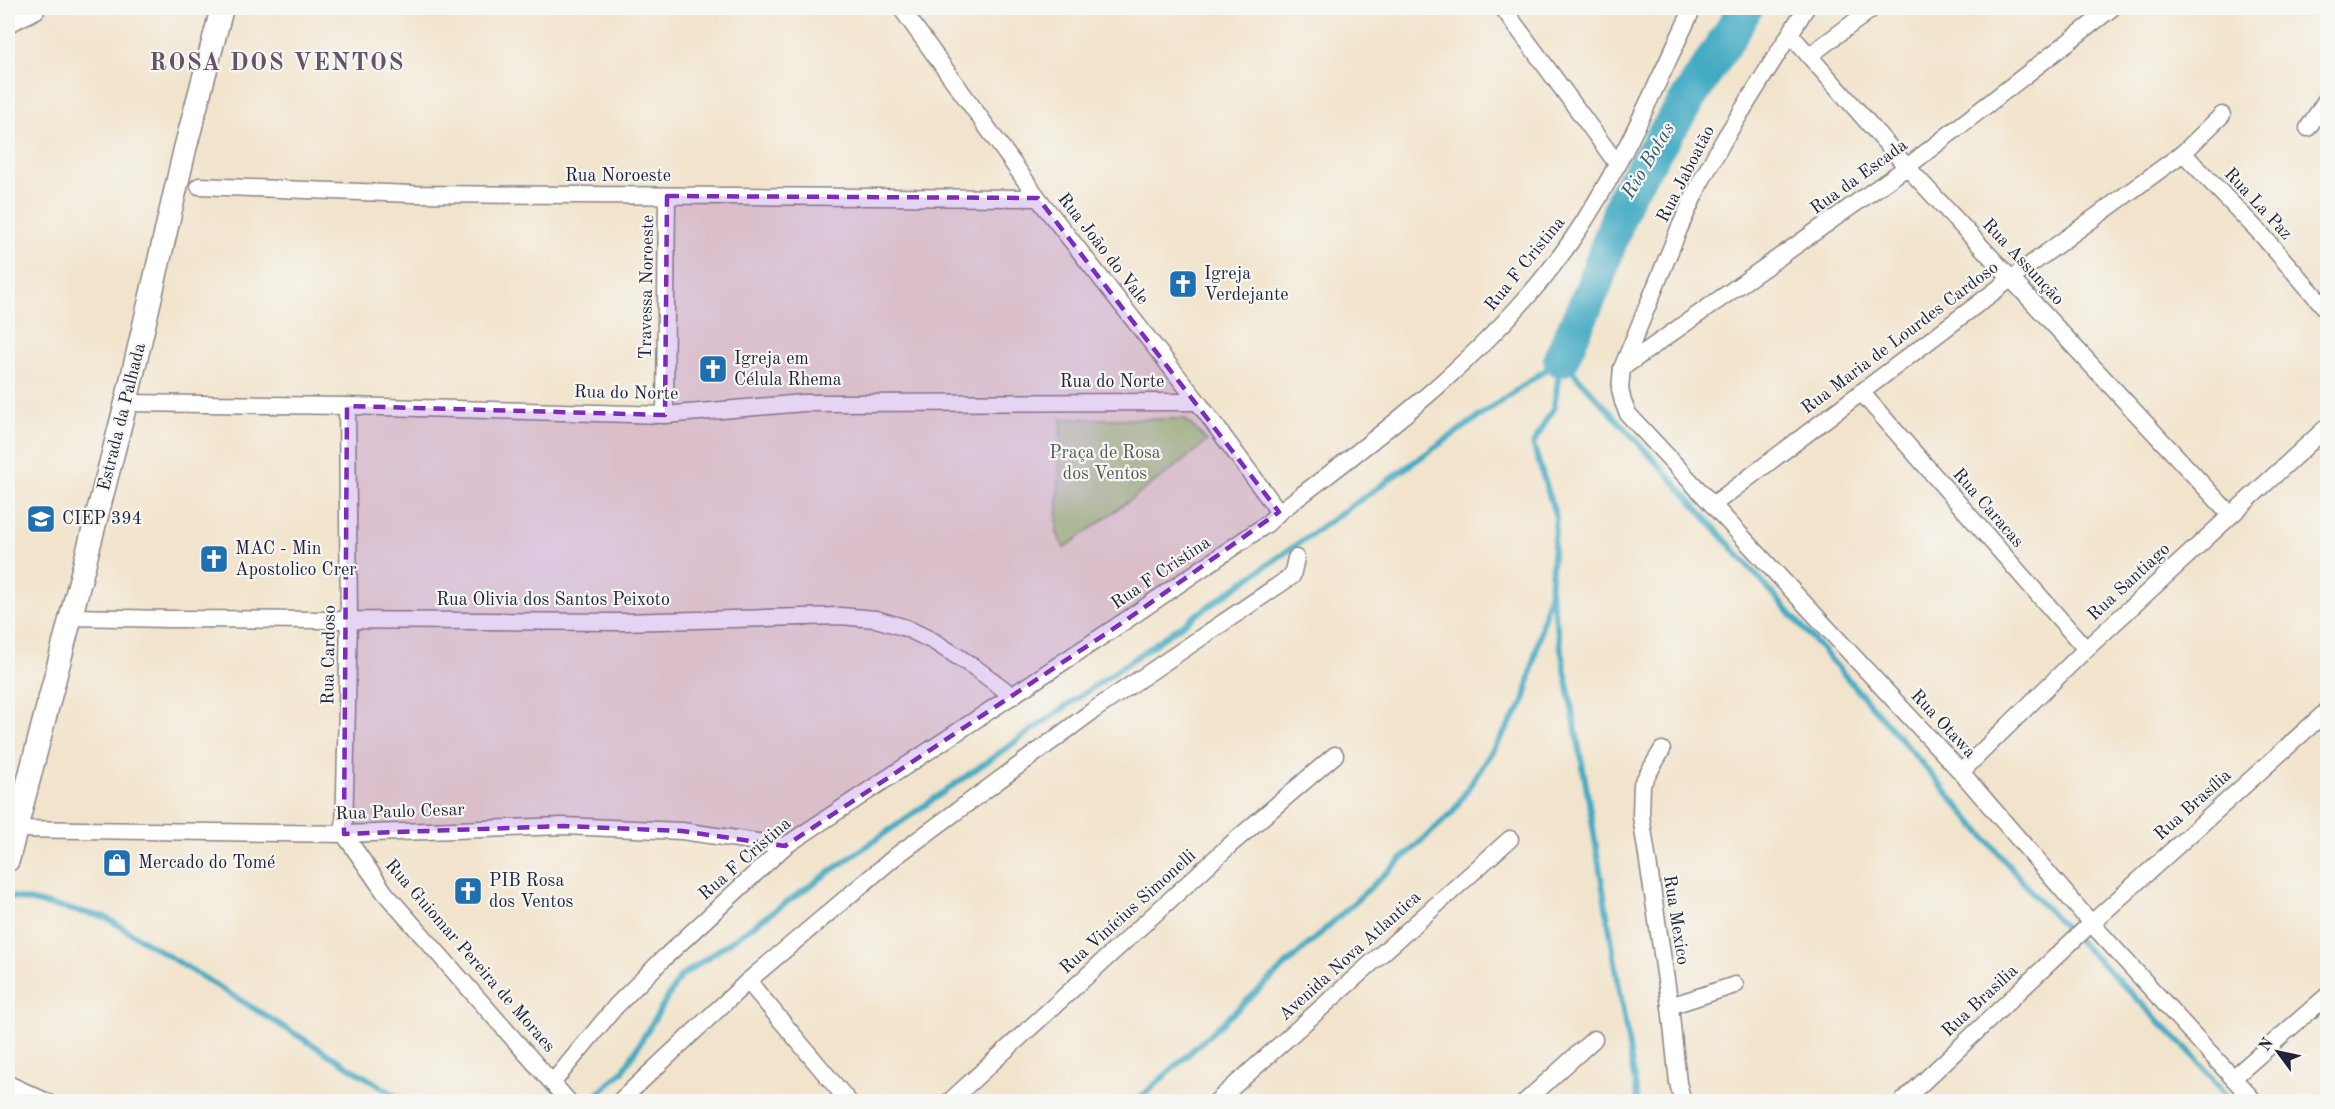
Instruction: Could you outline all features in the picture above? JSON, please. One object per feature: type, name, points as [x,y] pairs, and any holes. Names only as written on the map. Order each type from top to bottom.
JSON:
[{"type":"main road","points":[[8,21],[34,8]]},
{"type":"main road","name":"Estrada da Palhada","points":[[8,860],[126,402],[184,149],[222,8]]},
{"type":"street","name":"Rua João do Vale","points":[[901,8],[1038,198],[1198,402],[1279,512]]},
{"type":"street","points":[[1503,8],[1618,165]]},
{"type":"street","name":"Rua F Cristina","points":[[561,1091],[616,1006],[664,958],[785,846],[1268,524],[1279,512],[1376,440],[1491,336],[1544,277],[1571,242],[1618,165],[1693,8]]},
{"type":"street","name":"Rua Jaboatão","points":[[1622,368],[1700,183],[1725,138],[1806,8]]},
{"type":"street","points":[[1809,56],[1873,8]]},
{"type":"street","name":"Rua da Escada","points":[[1622,368],[1907,167],[2112,8]]},
{"type":"street","name":"Rua Assunção","points":[[1790,34],[1907,167],[2230,514]]},
{"type":"street","points":[[2308,128],[2328,97]]},
{"type":"street","name":"Rua Maria de Lourdes Cardoso","points":[[1714,504],[2012,278],[2183,153],[2222,115]]},
{"type":"street","name":"Rua La Paz","points":[[2183,153],[2262,235],[2328,311]]},
{"type":"street","name":"Rua Noroeste","points":[[199,186],[413,194],[1038,198]]},
{"type":"street","name":"Travessa Noroeste","points":[[665,415],[667,196]]},
{"type":"street","name":"Rua Otawa","points":[[1622,368],[1620,389],[1628,414],[1961,772],[2088,926],[2255,1101]]},
{"type":"street","name":"Rua Caracas","points":[[1861,392],[2086,649]]},
{"type":"street","name":"Rua do Norte","points":[[126,402],[665,415],[803,404],[1198,402]]},
{"type":"street","name":"Rua Cardoso","points":[[344,834],[349,619],[347,406]]},
{"type":"street","name":"Rua Santiago","points":[[1961,772],[2086,649],[2328,426]]},
{"type":"street","points":[[619,1101],[748,981],[896,856],[1094,710],[1292,576],[1296,558]]},
{"type":"street","name":"Rua Olivia dos Santos Peixoto","points":[[71,617],[169,620],[622,622],[840,616],[876,618],[906,628],[933,641],[974,667],[1013,696]]},
{"type":"street","name":"Rua Brasília","points":[[2088,926],[2328,710]]},
{"type":"street","name":"Rua Mexico","points":[[1662,750],[1642,784],[1641,816],[1670,1006],[1678,1083],[1683,1101]]},
{"type":"street","name":"Rua Vinícius Simonelli","points":[[949,1101],[1230,845],[1335,754]]},
{"type":"street","name":"Rua Paulo Cesar","points":[[15,829],[344,834],[564,826],[682,831],[785,846]]},
{"type":"street","name":"Rua Guiomar Pereira de Moraes","points":[[344,834],[386,894],[561,1091]]},
{"type":"street","name":"Avenida Nova Atlantica","points":[[1216,1101],[1510,839]]},
{"type":"street","name":"Rua Brasilia","points":[[1902,1101],[2088,926]]},
{"type":"street","points":[[748,981],[849,1101]]},
{"type":"street","points":[[1670,1006],[1735,985]]},
{"type":"street","points":[[2234,1077],[2328,995]]},
{"type":"street","points":[[1525,1101],[1594,1039]]},
{"type":"street","points":[[8,1084],[47,1101]]},
{"type":"highlighted area","points":[[667,196],[1038,198],[1279,512],[1122,623],[785,846],[682,831],[563,826],[344,834],[347,406],[665,415]]},
{"type":"green space","name":"Praça de Rosa dos Ventos","points":[[1061,419],[1185,419],[1207,441],[1178,465],[1064,548],[1057,533]]},
{"type":"waterway","name":"Rio Botas","points":[[1561,359],[1594,286],[1626,195],[1745,8]]},
{"type":"waterway","points":[[1561,359],[1667,474],[1907,746],[2040,902],[2195,1057],[2231,1102]]},
{"type":"waterway","points":[[589,1102],[623,1071],[680,977],[1561,359]]},
{"type":"waterway","points":[[1136,1102],[1452,813],[1524,702],[1550,591],[1556,517],[1533,444],[1554,407],[1561,359]]},
{"type":"waterway","points":[[1551,594],[1586,785],[1638,1102]]},
{"type":"waterway","points":[[8,896],[105,917],[406,1102]]},
{"type":"place","name":"Igreja Verdejante","points":[[1183,284]]},
{"type":"place","name":"Igreja em Célula Rhema","points":[[713,369]]},
{"type":"place","name":"CIEP 394","points":[[41,519]]},
{"type":"place","name":"MAC - Min Apostolico Crer","points":[[214,559]]},
{"type":"place","name":"Mercado do Tomé","points":[[117,863]]},
{"type":"place","name":"PIB Rosa dos Ventos","points":[[468,891]]},
{"type":"district","name":"ROSA DOS VENTOS","points":[[277,64]]}]
